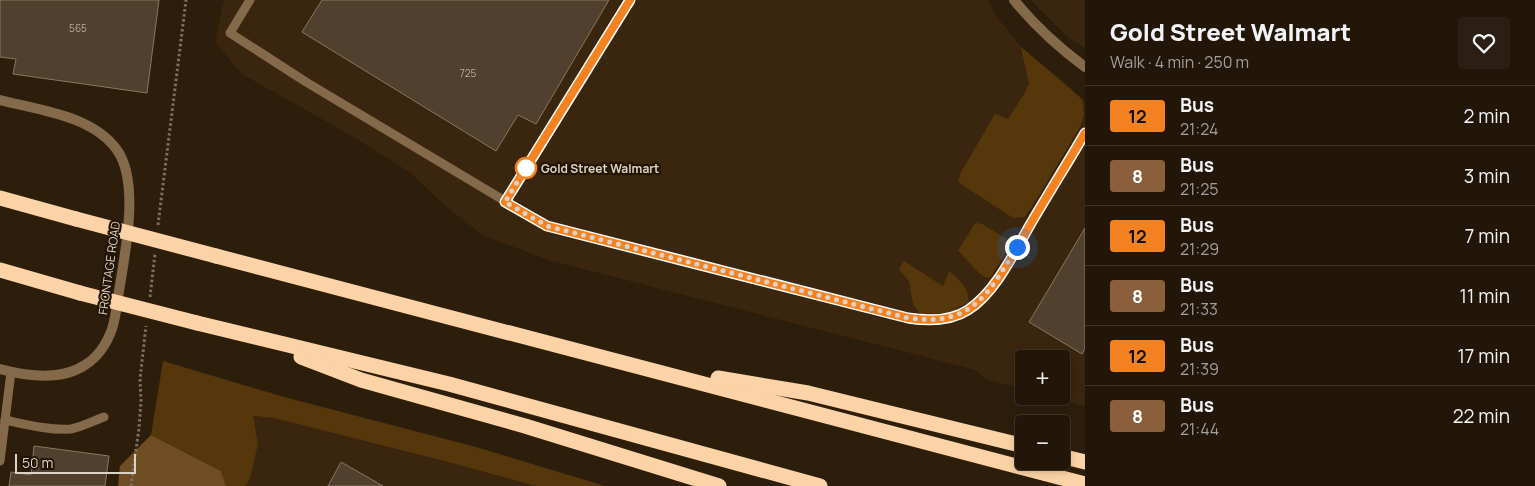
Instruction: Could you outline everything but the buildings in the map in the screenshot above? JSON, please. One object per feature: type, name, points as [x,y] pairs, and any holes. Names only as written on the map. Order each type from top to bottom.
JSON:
[{"type":"highway","points":[[0,198],[1085,484]]},
{"type":"highway","points":[[0,270],[80,293],[248,336],[449,384],[820,486]]},
{"type":"highway","points":[[248,336],[361,380],[534,429],[720,486]]},
{"type":"highway","points":[[623,362],[808,394],[1015,444]]},
{"type":"highway","points":[[1070,458],[1085,462]]},
{"type":"street","points":[[1014,0],[1033,24],[1060,49],[1085,67]]},
{"type":"street","name":"FRONTAGE ROAD","points":[[0,100],[73,118],[96,130],[116,149],[124,162],[127,174],[129,204],[127,246],[113,326],[100,351],[85,365],[68,373],[31,375],[0,369]]},
{"type":"lane","points":[[250,0],[230,34],[306,82],[547,226],[908,318],[932,319],[956,315],[966,311],[986,295],[1008,263],[1085,133]]},
{"type":"lane","points":[[505,202],[630,0]]},
{"type":"lane","points":[[0,461],[11,372]]},
{"type":"lane","points":[[5,420],[58,429],[70,429],[104,417]]},
{"type":"shaded area","points":[[224,0],[988,0],[996,16],[1021,47],[1071,88],[1077,97],[1085,101],[1085,406],[1070,402],[1070,350],[1015,350],[1015,387],[986,379],[976,370],[552,261],[484,236],[443,204],[411,173],[352,136],[242,74],[215,42]]},
{"type":"shaded area","points":[[1031,0],[1085,0],[1085,48],[1069,38]]},
{"type":"shaded area","points":[[1021,47],[1082,99],[1084,114],[1080,127],[1033,205],[1024,217],[1013,218],[958,182],[961,172],[995,114],[1008,119],[1029,84]]},
{"type":"shaded area","points":[[975,223],[982,224],[1010,241],[1009,248],[990,278],[977,271],[958,251]]},
{"type":"shaded area","points":[[904,261],[943,286],[949,271],[963,285],[969,302],[947,313],[920,314],[913,304],[909,281],[899,269]]},
{"type":"shaded area","points":[[163,361],[284,397],[476,447],[605,486],[536,486],[274,418],[253,416],[258,444],[250,479],[245,486],[226,486],[221,471],[151,435]]},
{"type":"shaded area","points":[[252,416],[274,418],[536,486],[245,486],[250,479],[258,445]]},
{"type":"shaded area","points":[[151,435],[221,471],[226,486],[118,486],[120,466]]},
{"type":"bus line","name":"12","points":[[630,0],[505,202],[547,226],[908,318],[919,320],[946,318],[966,311],[986,295],[1008,263],[1085,133]]},
{"type":"place","name":"Gold Street Walmart","points":[[526,168]]},
{"type":"route","points":[[526,168],[505,202],[547,226],[919,320],[946,318],[966,311],[976,304],[995,283],[1017,247]]}]
